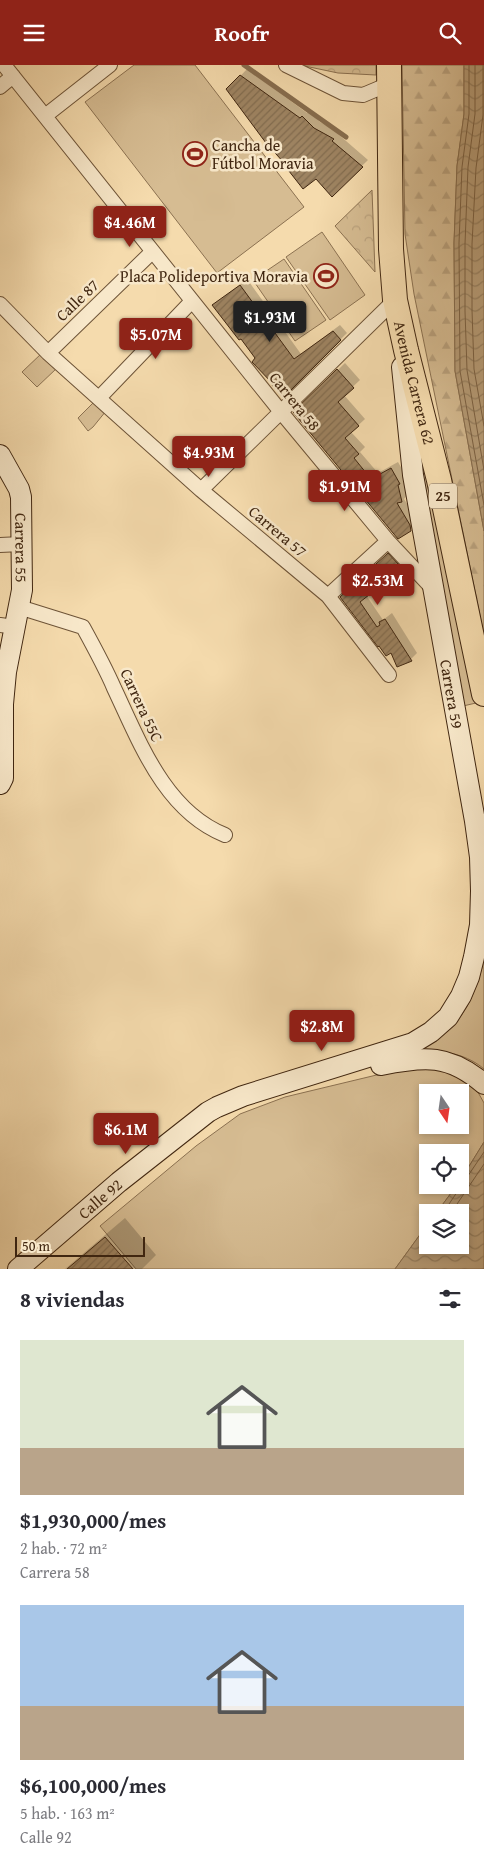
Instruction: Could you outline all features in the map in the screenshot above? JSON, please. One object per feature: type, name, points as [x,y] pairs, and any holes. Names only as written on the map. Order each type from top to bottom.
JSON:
[{"type":"highway","name":"Avenida Carrera 62","points":[[389,75],[391,249],[396,300],[406,350],[439,480],[484,694]]},
{"type":"main road","name":"Carrera 59","points":[[390,1057],[431,1032],[448,1017],[461,996],[469,977],[480,925],[481,891],[476,830],[412,468],[396,300]]},
{"type":"main road","name":"Carrera 55","points":[[0,455],[6,478],[19,489],[21,497],[22,590],[19,607],[7,626],[6,672],[2,704],[3,778],[0,784]]},
{"type":"main road","name":"Calle 92","points":[[18,1269],[119,1182],[208,1112],[225,1103],[262,1090],[390,1057],[432,1059],[461,1067],[484,1084]]},
{"type":"street","points":[[44,116],[110,65]]},
{"type":"street","points":[[286,65],[343,93],[363,95],[389,75]]},
{"type":"street","points":[[0,87],[8,70]]},
{"type":"street","name":"Carrera 58","points":[[8,70],[281,412],[388,541],[434,589]]},
{"type":"street","name":"Calle 87","points":[[48,353],[152,252]]},
{"type":"street","points":[[201,490],[396,300]]},
{"type":"street","points":[[99,398],[192,301]]},
{"type":"street","name":"Carrera 57","points":[[0,304],[48,353],[201,490],[328,596],[389,675]]},
{"type":"street","points":[[328,596],[388,541]]},
{"type":"street","points":[[0,545],[21,544]]},
{"type":"street","name":"Carrera 55C","points":[[19,607],[83,627],[104,666],[148,760],[177,801],[209,829],[225,835]]},
{"type":"green space","name":"Cancha de Fútbol Moravia","points":[[134,65],[195,65],[304,207],[217,273],[85,102]]},
{"type":"green space","points":[[300,65],[376,65],[376,75],[338,73]]},
{"type":"green space","points":[[402,65],[464,65],[464,114],[457,166],[454,243],[455,371],[484,531],[484,635],[414,294],[405,234]]},
{"type":"green space","points":[[372,190],[375,272],[335,226]]},
{"type":"green space","name":"Placa Polideportiva Moravia","points":[[322,232],[365,295],[330,320],[286,257]]},
{"type":"green space","name":"Placa Polideportiva Moravia","points":[[284,259],[326,320],[295,341],[253,280]]},
{"type":"green space","points":[[42,353],[57,368],[37,387],[22,372]]},
{"type":"green space","points":[[95,401],[106,411],[88,431],[78,418]]},
{"type":"green space","points":[[428,465],[476,703],[463,706],[418,467]]},
{"type":"green space","points":[[484,961],[484,1069],[468,1059],[449,1053],[429,1051],[410,1053],[441,1034],[456,1022],[470,1001]]},
{"type":"green space","points":[[423,1066],[460,1075],[469,1084],[479,1094],[484,1103],[484,1142],[469,1166],[469,1144],[419,1144],[419,1194],[450,1194],[443,1204],[419,1204],[419,1236],[395,1269],[136,1269],[100,1226],[196,1146],[240,1114],[285,1097],[389,1072]]},
{"type":"water","points":[[464,65],[484,65],[484,531],[455,371],[454,243],[457,166],[464,114]]},
{"type":"water","points":[[484,1142],[484,1269],[395,1269],[419,1236],[419,1254],[469,1254],[469,1204],[443,1204],[450,1194],[469,1194],[469,1166]]},
{"type":"building","points":[[240,75],[300,118],[302,116],[314,128],[334,139],[332,141],[363,167],[332,197],[316,179],[303,189],[226,89]]},
{"type":"building","points":[[240,285],[294,359],[333,331],[341,340],[283,398],[273,384],[252,362],[255,358],[212,305]]},
{"type":"building","points":[[337,369],[354,388],[338,402],[359,426],[345,438],[359,454],[354,458],[371,479],[391,468],[400,484],[398,485],[402,502],[397,503],[410,525],[411,531],[398,539],[293,412]]},
{"type":"building","points":[[388,553],[409,576],[391,593],[383,584],[360,602],[377,627],[380,625],[379,622],[385,619],[412,661],[397,667],[391,653],[386,656],[340,597]]},
{"type":"building","points":[[105,1237],[133,1269],[67,1269]]},
{"type":"waterway","points":[[244,65],[346,137]]},
{"type":"place","name":"Cancha de Fútbol Moravia","points":[[195,154]]},
{"type":"place","name":"Placa Polideportiva Moravia","points":[[326,276]]}]
